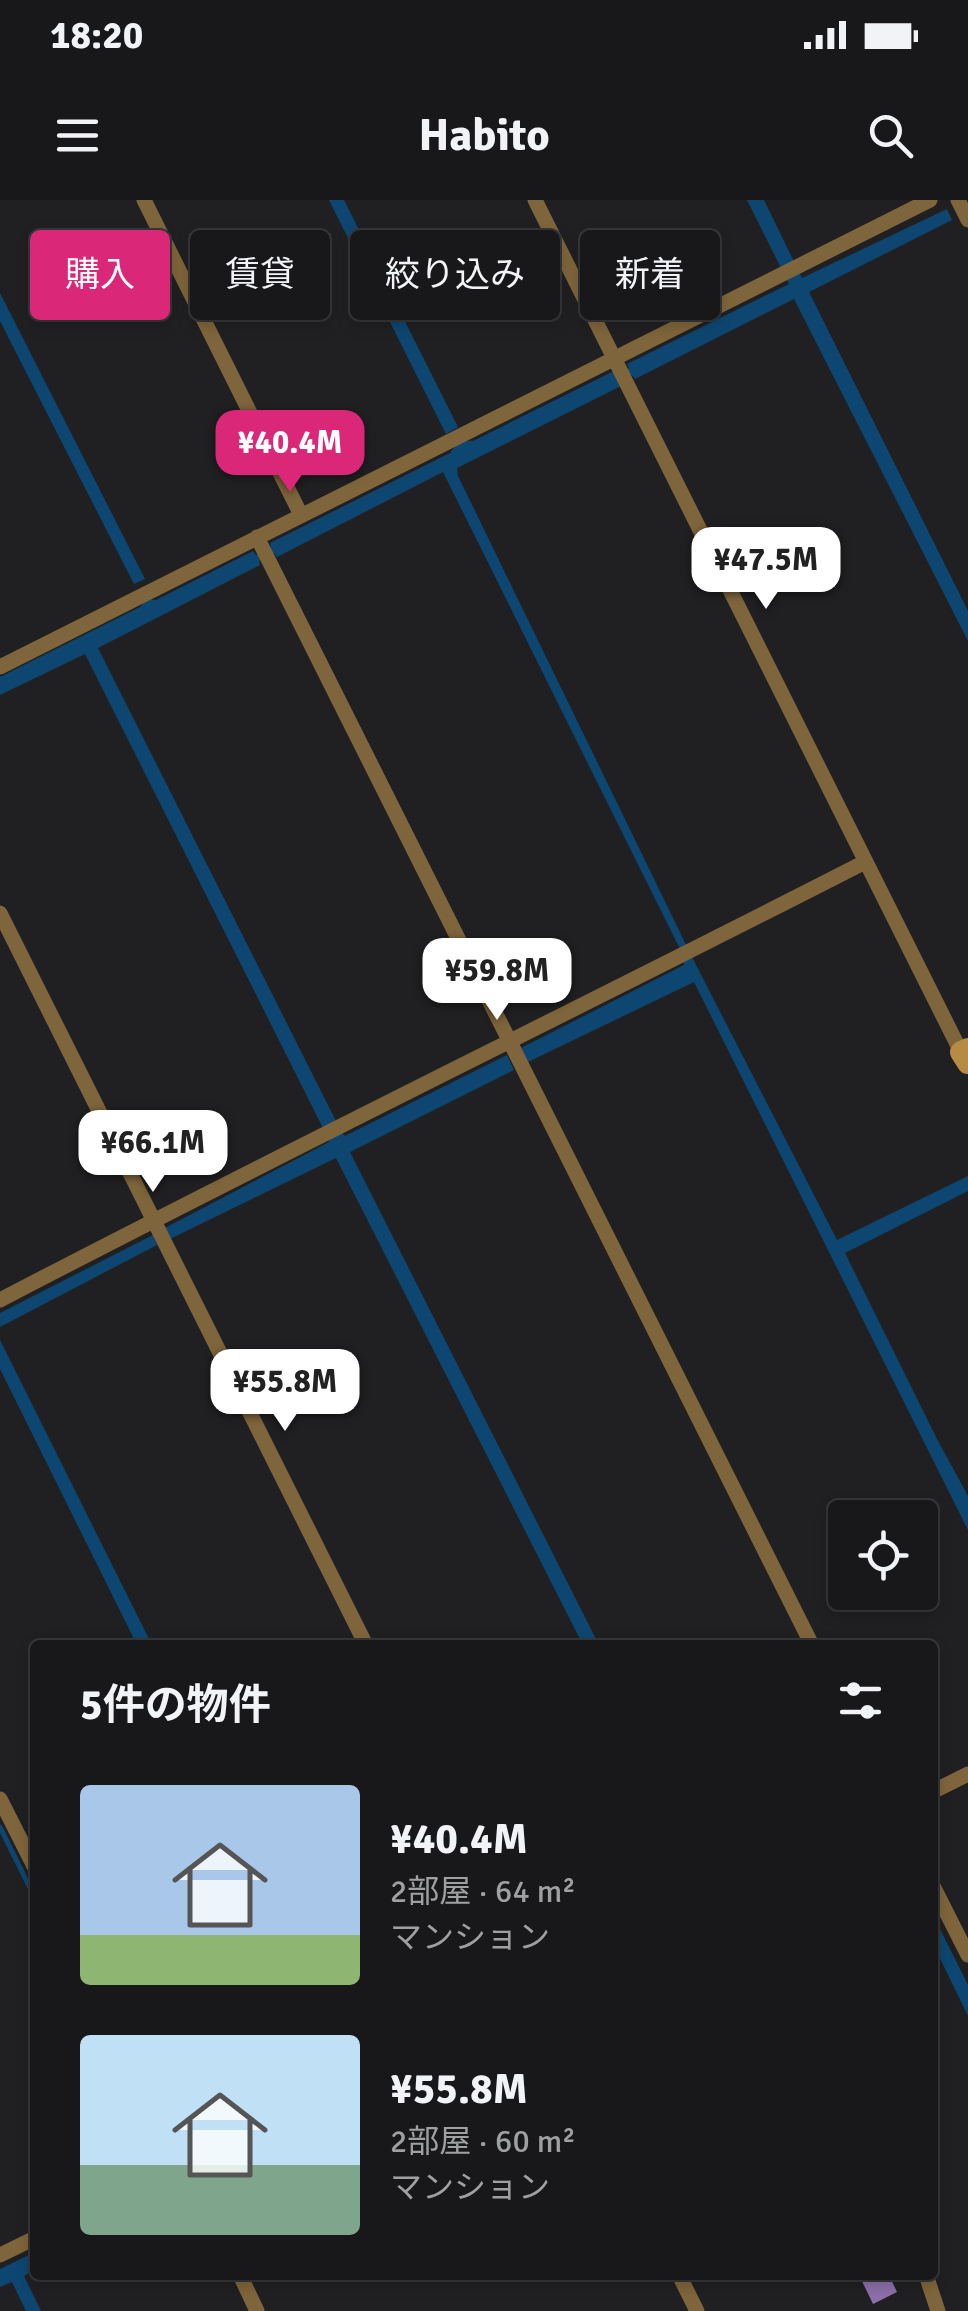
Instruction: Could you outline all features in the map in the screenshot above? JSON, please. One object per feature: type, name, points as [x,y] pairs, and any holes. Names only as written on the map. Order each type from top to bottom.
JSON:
[{"type":"street","points":[[144,200],[301,515]]},
{"type":"street","points":[[534,200],[966,1055]]},
{"type":"street","points":[[0,666],[145,593],[263,549],[301,515],[456,438],[620,370],[782,274],[930,200]]},
{"type":"street","points":[[958,200],[968,220]]},
{"type":"street","points":[[263,549],[809,1640]]},
{"type":"street","points":[[0,1300],[160,1232],[331,1131],[515,1053],[687,954],[866,862]]},
{"type":"street","points":[[0,913],[364,1640]]},
{"type":"street","points":[[938,1789],[968,1774]]},
{"type":"street","points":[[0,1799],[30,1858]]},
{"type":"street","points":[[938,1896],[968,1956]]},
{"type":"street","points":[[0,2255],[30,2240]]},
{"type":"street","points":[[242,2280],[258,2311]]},
{"type":"street","points":[[682,2280],[697,2311]]},
{"type":"street","points":[[928,2280],[938,2311]]},
{"type":"water","points":[[329,200],[344,200],[359,230],[350,230],[350,242]]},
{"type":"water","points":[[747,200],[764,200],[802,278],[947,209],[952,220],[809,292],[968,611],[968,641],[794,299],[635,379],[632,375],[620,381],[621,386],[457,468],[458,476],[692,957],[837,1240],[968,1176],[968,1191],[845,1253],[968,1496],[968,1530],[694,982],[528,1062],[521,1048],[684,965],[682,953],[443,472],[277,557],[274,553],[259,561],[260,565],[98,648],[337,1123],[324,1130],[85,654],[0,695],[0,677],[140,607],[147,599],[156,600],[253,551],[256,555],[271,548],[270,543],[450,453],[460,444],[614,371],[616,374],[629,368],[627,364],[789,284]]},
{"type":"water","points":[[0,293],[145,579],[134,584],[0,321]]},
{"type":"water","points":[[389,320],[404,320],[458,427],[446,434]]},
{"type":"water","points":[[507,1055],[514,1070],[350,1152],[596,1640],[580,1640],[336,1158],[170,1239],[165,1228],[329,1142],[328,1138],[341,1131],[345,1136]]},
{"type":"water","points":[[153,1235],[157,1245],[0,1327],[0,1313]]},
{"type":"water","points":[[0,1340],[150,1640],[135,1640],[0,1369]]},
{"type":"water","points":[[938,1925],[968,1985],[968,2016],[938,1954]]},
{"type":"water","points":[[30,2254],[30,2272],[24,2276],[41,2311],[26,2311],[12,2282],[0,2287],[0,2269]]},
{"type":"building","points":[[861,2280],[891,2280],[897,2292],[873,2304]]},
{"type":"waterway","points":[[0,1827],[30,1888]]}]
